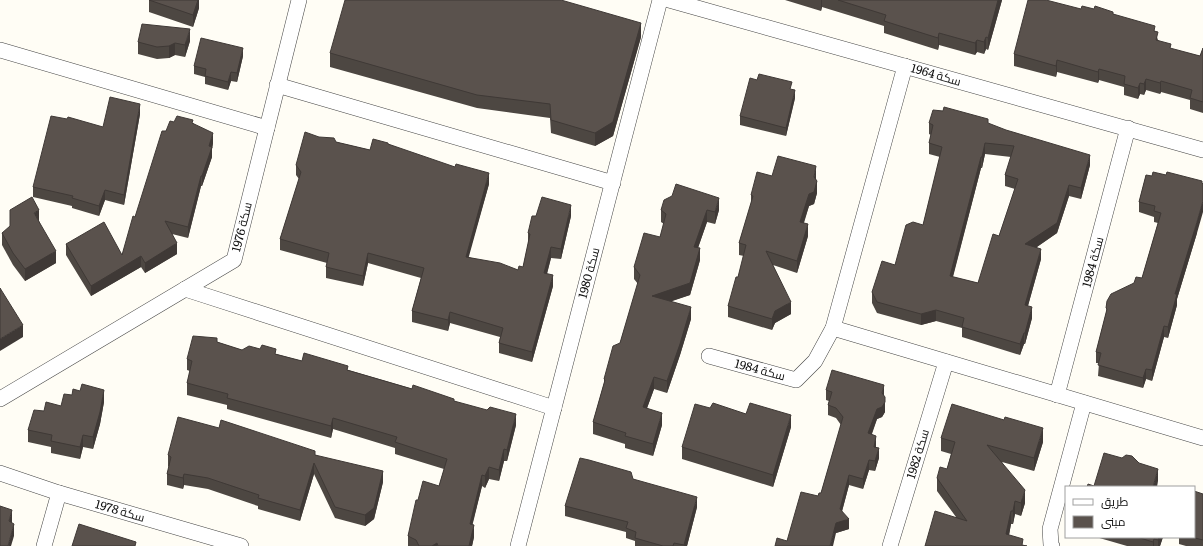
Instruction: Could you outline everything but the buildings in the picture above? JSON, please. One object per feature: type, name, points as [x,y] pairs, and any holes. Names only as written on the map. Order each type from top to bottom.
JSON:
[{"type":"street","name":"سكة 1976","points":[[0,398],[234,260],[299,0]]},
{"type":"street","name":"سكة 1980","points":[[518,546],[660,0]]},
{"type":"street","name":"سكة 1964","points":[[669,0],[710,6],[905,66],[1203,150]]},
{"type":"street","points":[[0,50],[267,128]]},
{"type":"street","name":"سكة 1984","points":[[709,356],[796,380],[815,361],[833,328],[905,66]]},
{"type":"street","points":[[278,85],[613,183]]},
{"type":"street","name":"سكة 1984","points":[[1058,395],[1128,128]]},
{"type":"street","points":[[185,289],[554,408]]},
{"type":"street","points":[[833,328],[1203,438]]},
{"type":"street","name":"سكة 1982","points":[[890,546],[946,362]]},
{"type":"street","points":[[1052,546],[1050,529],[1084,403]]},
{"type":"street","name":"سكة 1978","points":[[0,473],[59,493],[241,546]]},
{"type":"street","points":[[44,546],[59,493]]}]
